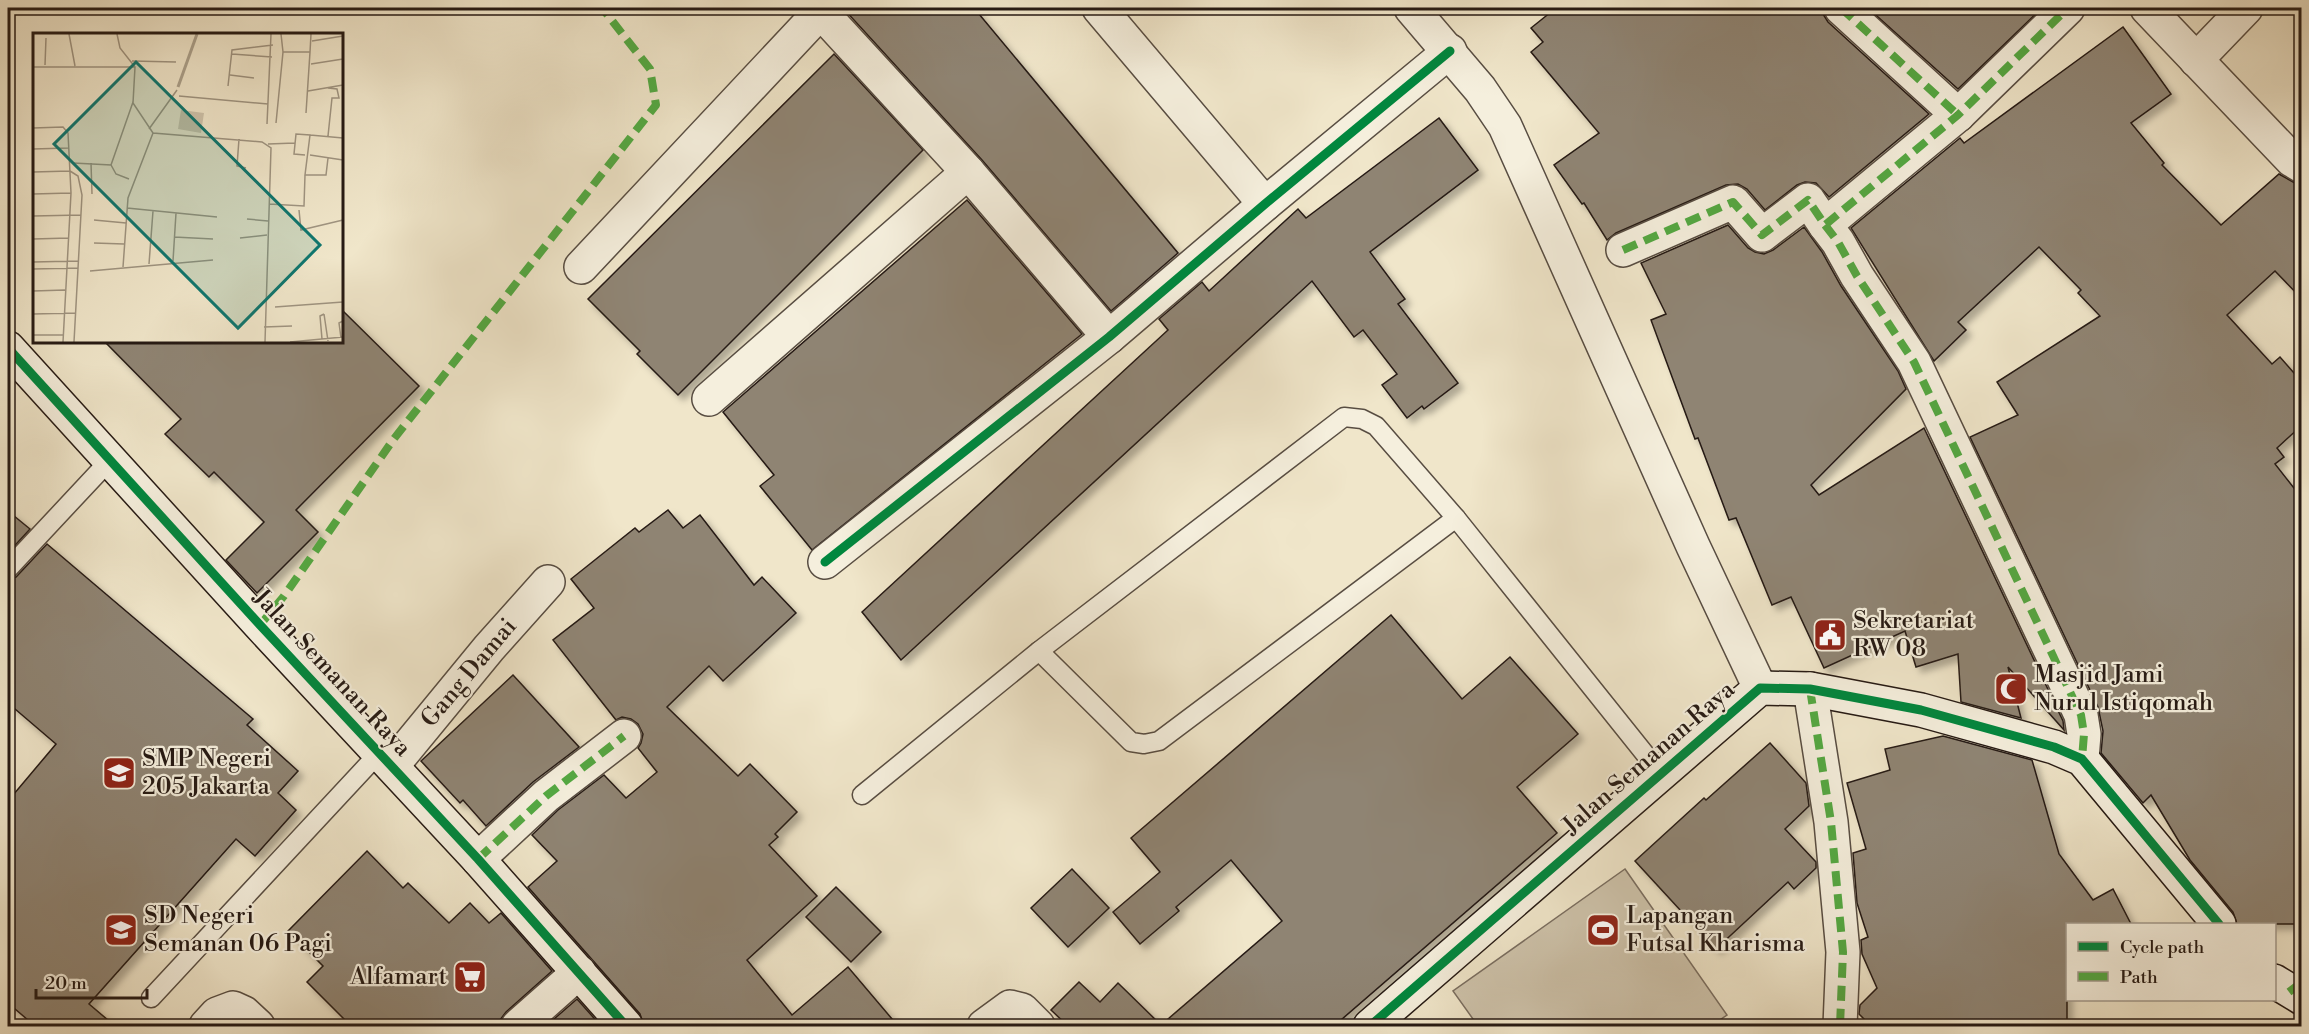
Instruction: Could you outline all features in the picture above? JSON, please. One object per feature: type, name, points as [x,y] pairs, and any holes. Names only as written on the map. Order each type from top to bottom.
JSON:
[{"type":"street","points":[[1099,8],[1265,204]]},
{"type":"street","points":[[1411,8],[1450,51],[1505,126],[1693,546],[1760,688]]},
{"type":"street","points":[[1841,8],[1958,115]]},
{"type":"street","points":[[1825,225],[1958,115],[2067,8]]},
{"type":"street","points":[[2147,8],[2292,160],[2301,166]]},
{"type":"street","points":[[2196,60],[2246,8]]},
{"type":"street","points":[[581,267],[823,10],[968,172],[1109,337]]},
{"type":"street","points":[[825,562],[1109,337],[1450,51]]},
{"type":"street","points":[[709,399],[968,172]]},
{"type":"street","points":[[1623,250],[1732,202],[1762,235],[1808,200],[1838,242],[1857,276],[1914,362],[2081,715],[2084,734],[2082,759]]},
{"type":"street","name":"Jalan Semanan Raya","points":[[8,348],[109,461],[478,859],[626,1026]]},
{"type":"street","name":"Gang Damai","points":[[386,760],[548,582]]},
{"type":"street","name":"Jalan Semanan Raya","points":[[1370,1026],[1760,688],[1810,689],[1921,710],[2054,747],[2082,759],[2218,923]]},
{"type":"street","points":[[1810,689],[1831,822],[1843,952],[1840,1026]]},
{"type":"street","points":[[478,859],[546,796],[624,735]]},
{"type":"street","points":[[518,1026],[579,972]]},
{"type":"street","points":[[984,1026],[1010,1007],[1022,1010],[1038,1026]]},
{"type":"street","points":[[206,1026],[217,1014],[233,1008],[244,1013],[258,1026]]},
{"type":"lane","points":[[862,795],[1039,651],[1344,417],[1362,419],[1376,426],[1456,518],[1661,774]]},
{"type":"lane","points":[[8,569],[109,461]]},
{"type":"lane","points":[[1039,651],[1131,742],[1144,744],[1159,741],[1456,518]]},
{"type":"lane","points":[[151,998],[386,760]]},
{"type":"shaded area","name":"Lapangan Futsal Kharisma","points":[[1625,869],[1727,1015],[1711,1026],[1478,1026],[1453,991]]},
{"type":"building","points":[[843,8],[974,8],[1178,253],[1111,311],[982,160]]},
{"type":"building","points":[[1556,8],[1823,8],[1823,14],[1828,22],[1929,114],[1829,197],[1816,183],[1805,182],[1797,185],[1765,210],[1747,189],[1738,184],[1726,185],[1616,233],[1607,240],[1584,203],[1582,204],[1554,165],[1599,133],[1531,52],[1543,42],[1531,28]]},
{"type":"building","points":[[1868,8],[2042,8],[1958,89]]},
{"type":"building","points":[[2123,27],[2171,94],[2131,123],[2164,163],[2162,165],[2221,225],[2279,174],[2295,183],[2301,190],[2301,298],[2275,271],[2227,315],[2272,364],[2280,357],[2301,381],[2301,426],[2277,448],[2284,457],[2275,464],[2301,497],[2301,924],[2237,923],[2233,912],[2190,860],[2151,795],[2143,803],[2101,753],[2103,731],[2098,707],[1970,437],[2018,415],[1997,382],[2100,316],[2078,293],[2081,290],[2039,247],[1958,322],[1966,330],[1934,361],[1851,228],[1960,138],[1964,143]]},
{"type":"building","points":[[834,54],[923,150],[678,395],[637,354],[640,351],[588,299]]},
{"type":"building","points":[[1439,118],[1478,170],[1370,252],[1405,299],[1398,304],[1458,383],[1424,409],[1422,406],[1407,418],[1382,385],[1397,374],[1363,330],[1354,337],[1312,281],[901,660],[862,612],[1168,330],[1159,319],[1202,282],[1209,291],[1298,209],[1306,218]]},
{"type":"building","points":[[967,200],[1082,334],[812,550],[760,486],[774,475],[723,412]]},
{"type":"building","points":[[1728,225],[1748,248],[1764,254],[1804,227],[1898,371],[1906,389],[1811,485],[1819,495],[1924,428],[2063,721],[2064,730],[2008,667],[2021,718],[1961,702],[1958,654],[1916,667],[1905,631],[1824,668],[1791,597],[1772,605],[1736,518],[1729,520],[1698,438],[1695,439],[1651,320],[1666,314],[1641,263]]},
{"type":"building","points":[[344,312],[419,386],[296,510],[318,532],[257,593],[226,560],[264,522],[214,472],[209,477],[165,434],[181,419],[107,344],[344,344]]},
{"type":"building","points":[[668,510],[683,528],[700,515],[754,585],[762,577],[796,613],[723,681],[709,666],[667,707],[738,776],[750,764],[797,812],[775,834],[778,837],[769,845],[817,896],[747,960],[792,1015],[848,967],[898,1026],[644,1026],[640,1014],[528,887],[557,861],[532,835],[558,810],[604,775],[626,798],[657,772],[638,748],[643,734],[638,724],[622,717],[616,720],[553,640],[594,608],[571,579],[635,528],[639,532]]},
{"type":"building","points":[[8,511],[30,529],[8,553]]},
{"type":"building","name":"SMP Negeri 205 Jakarta","points":[[47,544],[253,719],[247,725],[298,771],[278,793],[296,810],[255,856],[236,839],[89,1004],[115,1026],[35,1026],[8,1003],[8,801],[56,744],[8,703],[8,580],[16,577]]},
{"type":"building","points":[[1391,615],[1462,699],[1510,657],[1578,734],[1517,787],[1557,833],[1334,1026],[1068,1026],[1051,1010],[1079,982],[1100,1002],[1118,983],[1161,1025],[1282,921],[1231,860],[1176,907],[1179,911],[1140,944],[1113,912],[1160,872],[1131,838]]},
{"type":"building","points":[[513,675],[579,747],[533,782],[486,826],[463,800],[460,803],[421,761]]},
{"type":"building","points":[[1943,736],[2032,760],[2059,854],[2093,900],[2113,889],[2130,923],[2066,923],[2067,1026],[1871,1026],[1859,1014],[1860,1005],[1877,988],[1862,954],[1861,940],[1868,937],[1857,903],[1853,853],[1866,849],[1847,783],[1890,770],[1885,749]]},
{"type":"building","points":[[1770,743],[1806,783],[1809,806],[1785,829],[1816,862],[1816,868],[1794,889],[1788,882],[1716,949],[1635,861],[1704,798],[1706,800]]},
{"type":"building","points":[[367,851],[403,888],[408,883],[449,923],[470,903],[489,923],[501,913],[552,971],[506,1012],[500,1020],[500,1026],[351,1026],[307,982],[323,966],[288,931]]},
{"type":"building","points":[[1072,869],[1109,908],[1068,947],[1031,908]]},
{"type":"building","points":[[836,887],[881,932],[851,962],[806,917]]},
{"type":"building","points":[[577,999],[601,1026],[546,1026]]},
{"type":"marked path","points":[[260,625],[284,596],[393,440],[656,105],[650,69],[602,8]]},
{"type":"marked path","points":[[1841,8],[1958,115]]},
{"type":"marked path","points":[[1623,250],[1733,202],[1762,235],[1808,200],[1825,225],[1958,115],[2068,8]]},
{"type":"marked path","points":[[1825,225],[1914,362],[2081,715],[2084,734],[2082,759]]},
{"type":"marked path","points":[[1810,689],[1831,822],[1843,952],[1840,1026]]},
{"type":"marked path","points":[[478,859],[546,796],[624,736]]},
{"type":"marked path","points":[[2289,992],[2302,982]]},
{"type":"cycle path","points":[[825,562],[1109,337],[1450,51]]},
{"type":"cycle path","points":[[8,348],[260,625],[478,859],[626,1026]]},
{"type":"cycle path","points":[[1370,1026],[1760,688],[1810,689],[1921,710],[2054,747],[2082,759],[2218,923]]},
{"type":"place","name":"Sekretariat RW 08","points":[[1830,635]]},
{"type":"place","name":"Masjid Jami Nurul Istiqomah","points":[[2011,689]]},
{"type":"place","name":"SMP Negeri 205 Jakarta","points":[[119,773]]},
{"type":"place","name":"SD Negeri Semanan 06 Pagi","points":[[121,930]]},
{"type":"place","name":"Lapangan Futsal Kharisma","points":[[1603,930]]},
{"type":"place","name":"Alfamart","points":[[470,977]]}]
